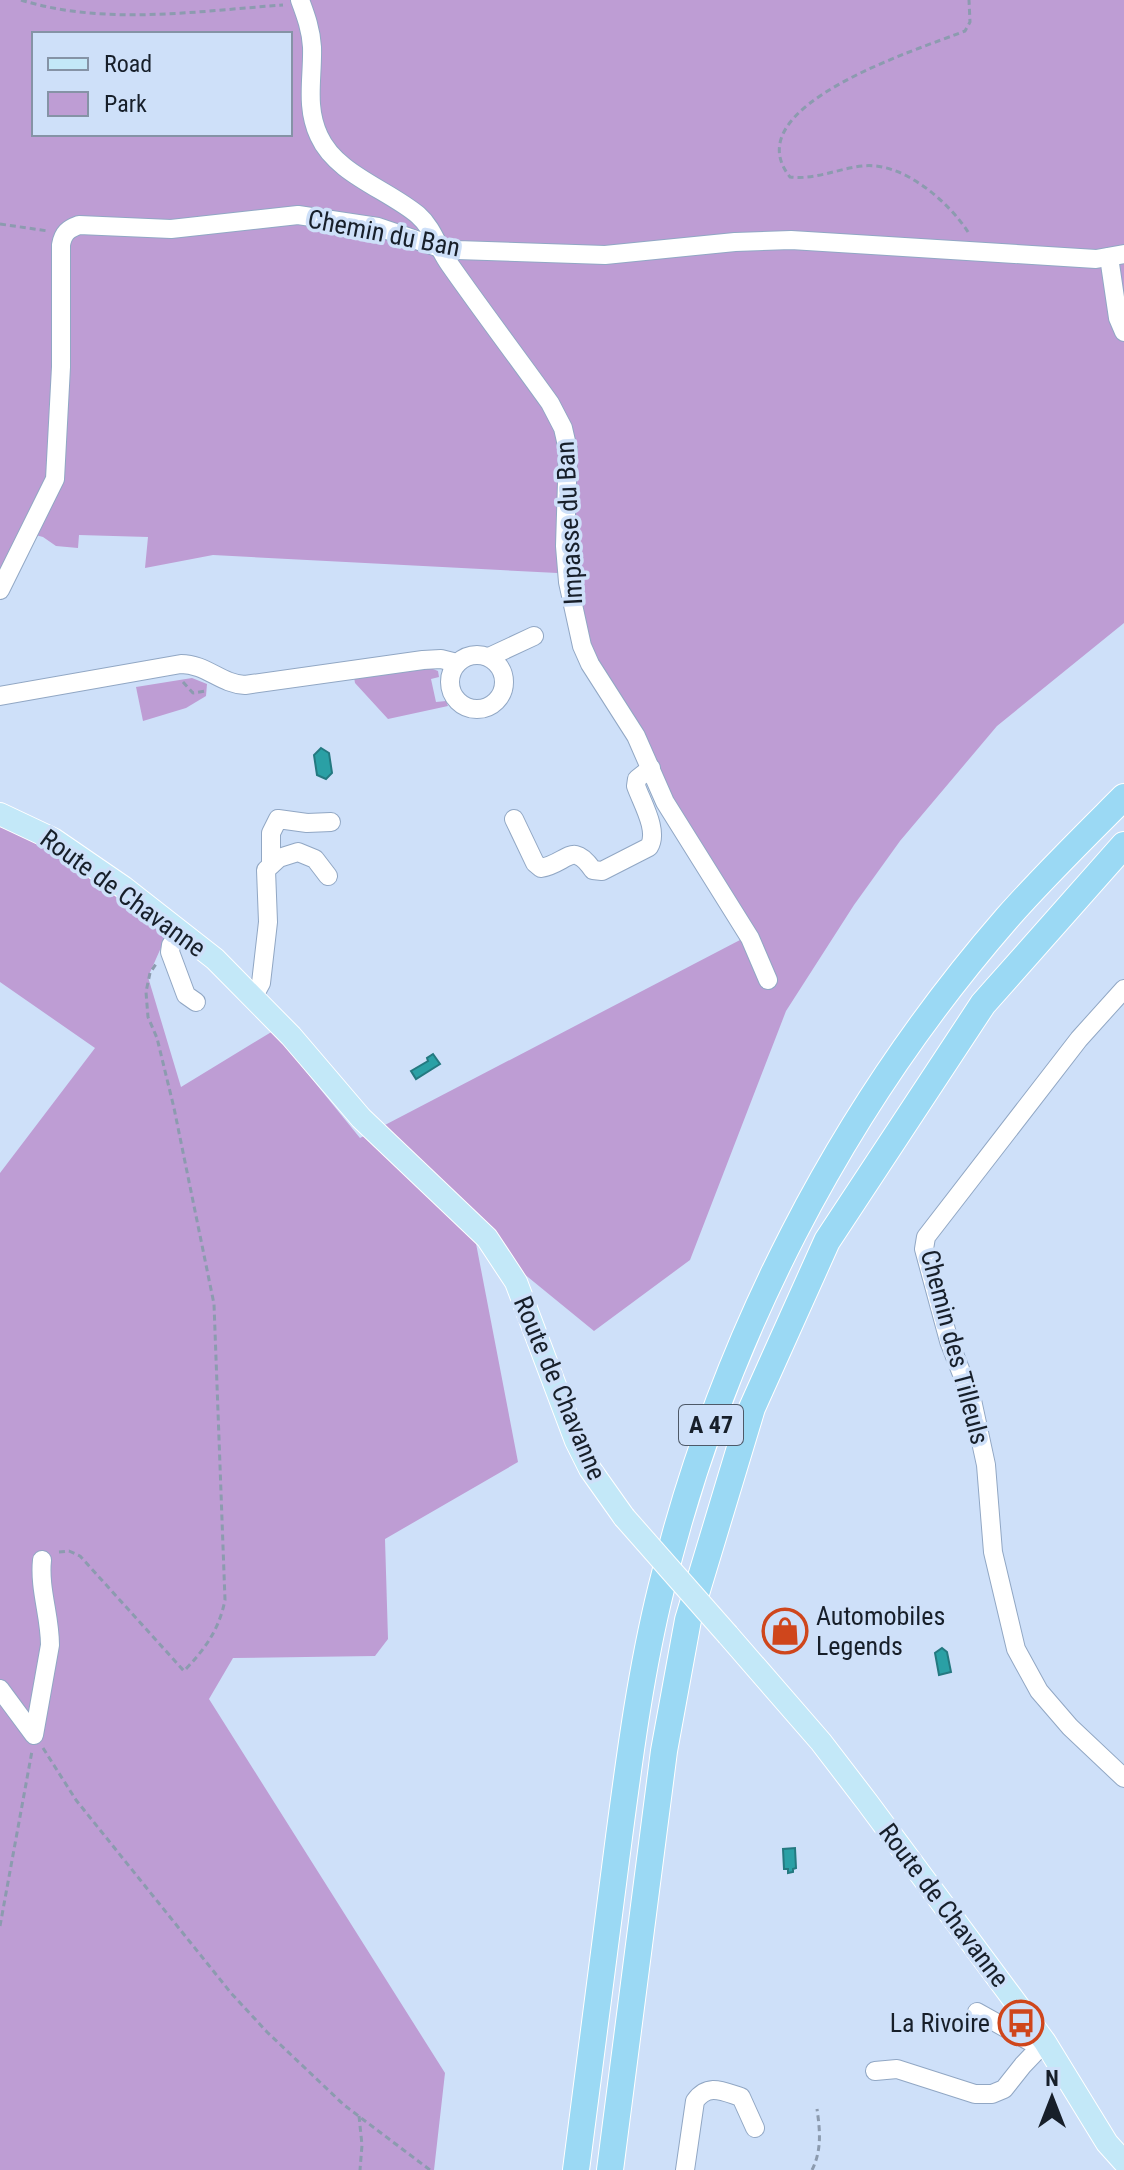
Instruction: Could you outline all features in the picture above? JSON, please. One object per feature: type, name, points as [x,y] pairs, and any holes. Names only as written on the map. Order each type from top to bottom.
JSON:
[{"type":"highway","name":"A 47","points":[[576,2170],[629,1765],[647,1657],[680,1516],[714,1414],[791,1236],[826,1172],[912,1038],[1007,919],[1124,797]]},
{"type":"highway","name":"A 47","points":[[610,2170],[664,1751],[677,1678],[688,1620],[752,1408],[827,1241],[983,1004],[1124,845]]},
{"type":"main road","name":"Route de Chavanne","points":[[0,814],[53,839],[123,887],[176,939],[215,959],[254,996],[361,1118],[487,1238],[503,1261],[531,1316],[576,1441],[606,1495],[821,1742],[1045,2042],[1107,2143],[1124,2162]]},
{"type":"street","name":"Impasse du Ban","points":[[300,2],[309,23],[312,49],[309,91],[312,117],[320,140],[336,159],[397,198],[430,227],[453,270],[550,403],[563,428],[568,450],[565,546],[574,616],[590,664],[636,736],[665,802],[750,938],[768,980]]},
{"type":"street","name":"Chemin du Ban","points":[[62,237],[69,228],[91,224],[171,229],[298,215],[378,227],[440,248],[605,255],[735,242],[791,240],[1117,256]]},
{"type":"street","points":[[0,590],[55,479],[61,367],[62,237]]},
{"type":"street","points":[[1117,256],[1118,318],[1124,332]]},
{"type":"street","points":[[489,657],[502,670],[504,679],[500,696],[486,708],[468,708],[454,696],[450,679],[457,663],[472,655],[489,657],[534,636]]},
{"type":"street","points":[[0,696],[181,664],[199,665],[226,681],[245,685],[423,660],[441,659],[457,663]]},
{"type":"street","points":[[514,819],[535,863],[541,868],[574,854],[584,856],[593,870],[602,871],[649,847],[653,841],[636,786],[637,779],[651,768]]},
{"type":"street","points":[[271,865],[271,833],[278,819],[331,822]]},
{"type":"street","points":[[254,996],[261,983],[269,909],[266,870],[288,853],[298,852],[315,859],[328,876]]},
{"type":"street","points":[[176,939],[172,960],[186,995],[196,1002]]},
{"type":"street","name":"Chemin des Tilleuls","points":[[1124,989],[1079,1039],[926,1237],[924,1249],[949,1341],[972,1400],[986,1465],[993,1552],[1016,1649],[1039,1691],[1070,1727],[1124,1778]]},
{"type":"street","points":[[34,1735],[50,1645],[40,1577],[42,1560]]},
{"type":"street","points":[[0,1689],[34,1735]]},
{"type":"street","points":[[977,2012],[1029,2041],[1045,2042]]},
{"type":"street","points":[[875,2071],[897,2069],[975,2094],[992,2094],[1004,2089],[1045,2042]]},
{"type":"street","points":[[685,2170],[695,2101],[702,2091],[712,2088],[741,2097],[755,2128]]},
{"type":"path","points":[[21,0],[50,9],[146,15],[300,2]]},
{"type":"path","points":[[969,0],[970,22],[965,31],[871,68],[833,89],[795,113],[783,129],[779,148],[782,168],[790,177],[805,179],[863,166],[903,174],[929,191],[966,228],[973,240],[973,251]]},
{"type":"path","points":[[0,224],[45,230],[62,237]]},
{"type":"path","points":[[42,1560],[57,1552],[69,1551],[80,1556],[184,1671],[206,1648],[222,1616],[225,1600],[214,1304],[196,1205],[157,1038],[148,1017],[146,992],[150,973],[176,939]]},
{"type":"path","points":[[0,1926],[34,1735]]},
{"type":"path","points":[[34,1735],[76,1800],[231,1993],[278,2042],[359,2116],[430,2170]]},
{"type":"path","points":[[812,2170],[819,2146],[817,2109]]},
{"type":"path","points":[[359,2116],[362,2145],[360,2170]]},
{"type":"green space","points":[[0,0],[1124,0],[1124,623],[997,726],[900,841],[854,905],[786,1011],[690,1260],[594,1331],[474,1233],[518,1462],[385,1539],[388,1639],[375,1656],[233,1658],[209,1699],[445,2073],[434,2170],[0,2170],[0,1173],[95,1048],[0,982],[0,827],[52,846],[167,934],[148,977],[181,1087],[273,1031],[360,1138],[740,940],[592,655],[577,574],[213,555],[145,568],[148,537],[79,535],[78,548],[56,546],[43,537],[21,531],[0,575]]},
{"type":"green space","points":[[425,666],[438,671],[439,677],[431,679],[436,702],[446,701],[448,706],[388,719],[355,683],[354,677]]},
{"type":"green space","points":[[192,678],[207,684],[206,696],[186,708],[143,721],[136,687]]},
{"type":"shaded area","points":[[321,748],[329,753],[332,773],[326,779],[317,775],[314,755]]},
{"type":"shaded area","points":[[433,1054],[440,1064],[416,1079],[411,1071],[428,1061],[427,1058]]},
{"type":"shaded area","points":[[942,1648],[947,1652],[951,1672],[939,1675],[935,1653]]},
{"type":"shaded area","points":[[795,1848],[796,1868],[788,1873],[788,1869],[784,1869],[783,1849]]},
{"type":"place","name":"Automobiles Legends","points":[[785,1631]]},
{"type":"place","name":"La Rivoire","points":[[1021,2023]]}]
